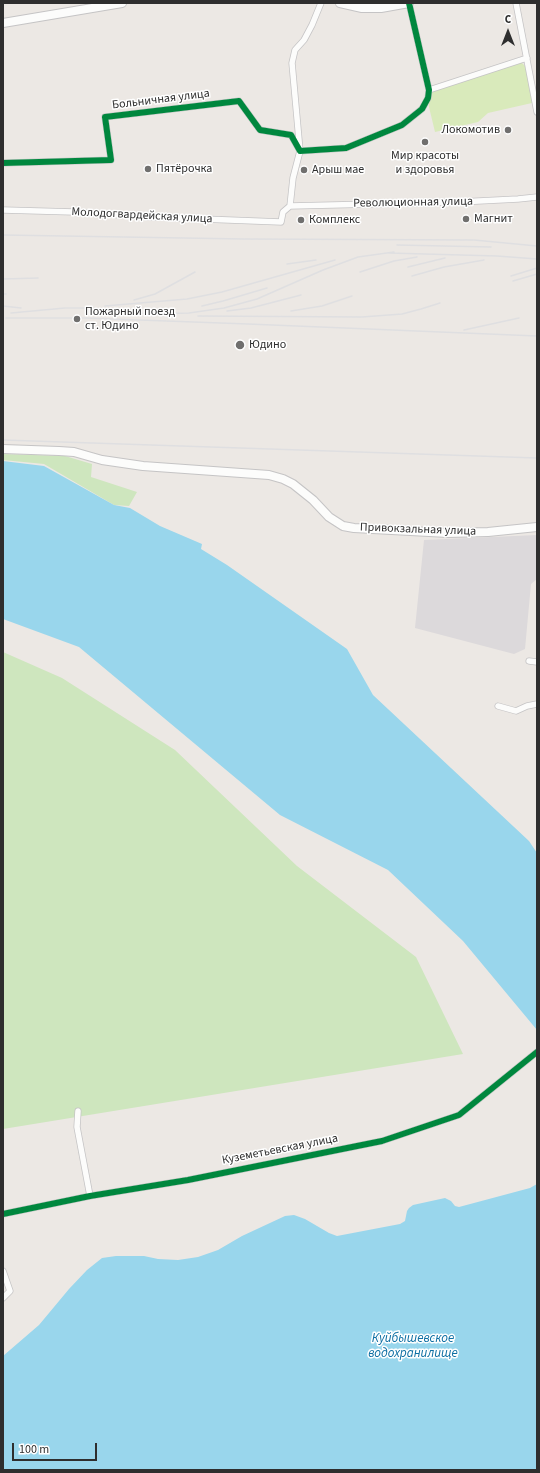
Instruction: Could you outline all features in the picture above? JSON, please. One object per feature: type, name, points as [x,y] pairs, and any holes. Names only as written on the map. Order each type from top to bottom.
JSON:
[{"type":"main road","points":[[3,23],[122,3]]},
{"type":"main road","points":[[340,3],[362,8],[381,8],[409,3]]},
{"type":"main road","name":"Привокзальная улица","points":[[3,449],[59,450],[74,452],[102,460],[143,466],[269,475],[293,484],[310,497],[334,521],[343,526],[354,528],[448,533],[488,532],[537,527]]},
{"type":"street","points":[[290,206],[293,178],[300,151],[292,63],[295,50],[304,40],[321,3]]},
{"type":"street","points":[[300,151],[346,148],[402,124],[422,109],[428,98],[430,90],[409,3]]},
{"type":"street","points":[[516,3],[537,112]]},
{"type":"street","points":[[430,90],[527,58]]},
{"type":"street","name":"Больничная улица","points":[[3,163],[111,160],[105,117],[239,101],[260,130],[291,135],[300,151]]},
{"type":"street","name":"Революционная улица","points":[[290,206],[459,202],[537,197]]},
{"type":"street","name":"Молодогвардейская улица","points":[[3,210],[281,222],[283,212],[290,206]]},
{"type":"street","points":[[529,661],[537,662]]},
{"type":"street","points":[[498,706],[516,711],[527,706],[537,704]]},
{"type":"street","name":"Куземетьевская улица","points":[[3,1214],[90,1196],[188,1180],[382,1141],[459,1115],[537,1052]]},
{"type":"street","points":[[78,1111],[77,1127],[90,1196]]},
{"type":"street","points":[[3,1271],[10,1291],[3,1298]]},
{"type":"shaded area","points":[[537,535],[537,579],[531,584],[525,649],[514,654],[415,628],[424,540]]},
{"type":"green space","points":[[520,61],[526,67],[532,103],[488,113],[478,122],[435,132],[429,107],[429,90]]},
{"type":"green space","points":[[3,454],[65,456],[92,464],[91,477],[137,492],[129,506],[114,505],[44,464],[3,460]]},
{"type":"green space","points":[[3,652],[62,678],[175,750],[297,866],[416,957],[463,1054],[3,1129]]},
{"type":"water","points":[[3,461],[44,466],[114,505],[130,508],[160,526],[202,544],[201,549],[227,565],[347,649],[373,695],[529,841],[537,853],[537,1030],[463,941],[388,870],[280,815],[79,647],[3,619]]},
{"type":"water","name":"Куйбышевское водохранилище","points":[[537,1184],[537,1470],[3,1470],[3,1356],[39,1325],[69,1289],[87,1270],[102,1258],[116,1256],[144,1256],[158,1259],[178,1260],[198,1257],[218,1250],[242,1236],[285,1216],[294,1215],[305,1219],[337,1236],[400,1224],[405,1221],[407,1211],[413,1205],[445,1198],[451,1201],[455,1206],[459,1207],[530,1188]]},
{"type":"railway","points":[[3,235],[244,239],[474,240],[537,246]]},
{"type":"railway","points":[[397,245],[491,247]]},
{"type":"railway","points":[[11,313],[65,308],[90,308],[149,314],[189,313],[224,308],[257,299],[323,270],[358,257],[394,252]]},
{"type":"railway","points":[[389,253],[497,256],[537,259]]},
{"type":"railway","points":[[360,272],[394,261],[417,257]]},
{"type":"railway","points":[[408,267],[445,258]]},
{"type":"railway","points":[[287,264],[316,260]]},
{"type":"railway","points":[[105,306],[187,299],[222,292],[335,260]]},
{"type":"railway","points":[[412,276],[444,267],[484,260]]},
{"type":"railway","points":[[511,276],[537,268]]},
{"type":"railway","points":[[134,300],[155,294],[195,272]]},
{"type":"railway","points":[[513,281],[537,274]]},
{"type":"railway","points":[[3,279],[38,278]]},
{"type":"railway","points":[[202,306],[267,288]]},
{"type":"railway","points":[[227,311],[251,308],[301,295]]},
{"type":"railway","points":[[291,311],[322,306],[352,296]]},
{"type":"railway","points":[[198,316],[362,317],[402,314],[440,303]]},
{"type":"railway","points":[[3,306],[21,308]]},
{"type":"railway","points":[[6,318],[85,318],[537,336]]},
{"type":"railway","points":[[464,330],[519,318]]},
{"type":"railway","points":[[3,440],[537,458]]},
{"type":"cycle path","points":[[3,163],[111,160],[105,117],[239,101],[260,130],[291,135],[300,151],[346,148],[402,125],[422,109],[428,98],[429,90],[409,3]]},
{"type":"cycle path","points":[[3,1214],[90,1196],[188,1180],[382,1141],[459,1115],[537,1052]]},
{"type":"place","name":"Локомотив","points":[[508,130]]},
{"type":"place","name":"Мир красоты и здоровья","points":[[425,142]]},
{"type":"place","name":"Пятёрочка","points":[[148,169]]},
{"type":"place","name":"Арыш мае","points":[[304,170]]},
{"type":"place","name":"Магнит","points":[[466,219]]},
{"type":"place","name":"Комплекс","points":[[301,220]]},
{"type":"place","name":"Пожарный поезд ст. Юдино","points":[[77,319]]},
{"type":"place","name":"Юдино","points":[[240,345]]}]
